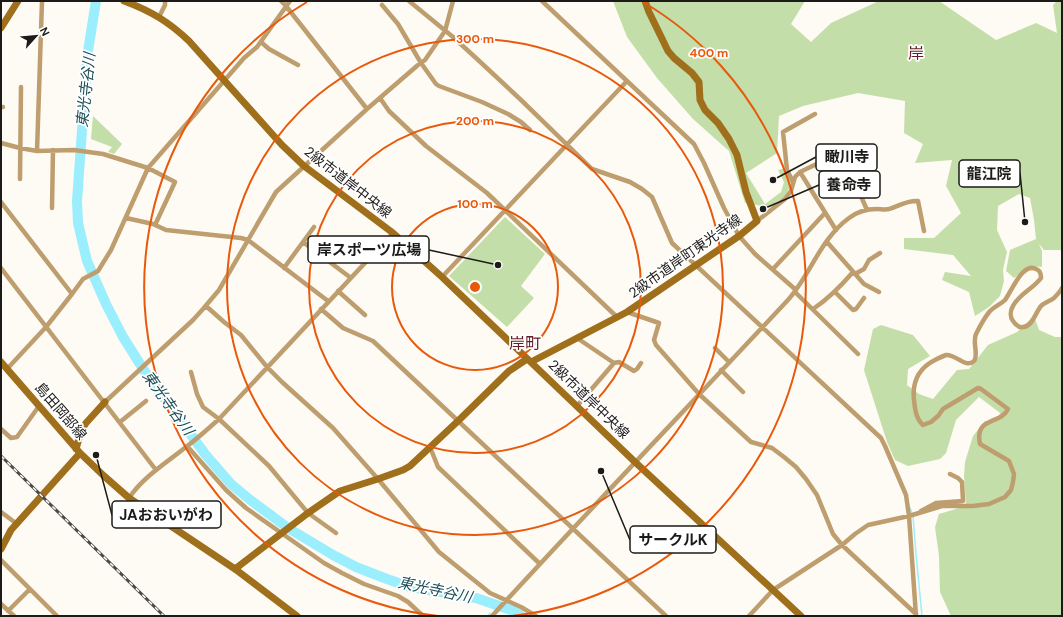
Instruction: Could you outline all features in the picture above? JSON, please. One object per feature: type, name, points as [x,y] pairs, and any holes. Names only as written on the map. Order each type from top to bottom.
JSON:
[{"type":"street","points":[[1,28],[18,1]]},
{"type":"street","points":[[37,151],[42,1]]},
{"type":"street","name":"2級市道岸中央線","points":[[124,1],[159,17],[190,41],[282,145],[304,166],[393,233],[529,360],[635,462],[801,616]]},
{"type":"street","points":[[159,17],[165,5],[165,1]]},
{"type":"street","points":[[281,1],[367,109]]},
{"type":"street","points":[[7,369],[46,326],[83,279],[98,270],[111,250],[148,168],[244,58],[257,47],[290,1]]},
{"type":"street","points":[[409,1],[445,31],[516,95],[592,169],[630,182],[652,197],[672,243],[881,438],[906,495],[909,516],[916,615]]},
{"type":"street","points":[[1,549],[17,524],[42,496],[78,451],[81,431],[86,423],[105,402],[206,306],[219,290],[276,192],[367,109],[425,60],[445,31],[453,1]]},
{"type":"street","points":[[542,1],[694,144],[739,236],[755,254],[796,291],[858,354]]},
{"type":"street","name":"2級市道岸町東光寺線","points":[[235,569],[308,513],[340,491],[378,479],[410,466],[509,371],[627,312],[697,266],[757,221],[746,192],[737,154],[729,139],[705,110],[700,100],[699,82],[692,73],[668,51],[648,12],[645,1]]},
{"type":"street","points":[[382,5],[398,24],[421,63],[436,84],[508,114],[530,130]]},
{"type":"street","points":[[261,42],[269,49],[298,65]]},
{"type":"street","points":[[442,278],[627,81]]},
{"type":"street","points":[[20,179],[21,87]]},
{"type":"street","points":[[380,98],[389,111],[426,146],[486,193],[505,210],[617,317]]},
{"type":"street","points":[[793,182],[788,170],[783,132],[816,114]]},
{"type":"street","points":[[1,143],[37,151],[74,150],[103,154],[148,168],[175,182],[155,225]]},
{"type":"street","points":[[52,208],[53,150]]},
{"type":"street","points":[[757,221],[785,199],[791,191],[795,177],[800,172],[825,160],[840,182],[845,184],[854,184],[857,187],[867,210]]},
{"type":"street","points":[[800,172],[836,230]]},
{"type":"street","points":[[492,616],[796,291],[827,242],[848,218],[861,210],[888,210],[911,201],[918,201],[924,231]]},
{"type":"street","points":[[1,202],[72,294]]},
{"type":"street","points":[[773,269],[825,213]]},
{"type":"street","points":[[126,218],[155,225],[166,230],[248,240],[328,301]]},
{"type":"street","points":[[284,268],[314,227]]},
{"type":"street","points":[[129,498],[134,491],[156,470],[201,436],[219,419],[393,233]]},
{"type":"street","points":[[303,242],[350,278]]},
{"type":"street","points":[[827,242],[864,284],[878,292]]},
{"type":"street","points":[[813,309],[842,286],[854,273],[864,269],[869,260],[880,254]]},
{"type":"street","points":[[1,268],[156,470]]},
{"type":"street","points":[[749,616],[774,590],[842,545],[868,525],[909,516],[942,506],[973,506],[989,504],[1005,497],[1011,490],[1014,474],[1009,461],[980,444],[978,437],[981,428],[985,424],[1006,413],[1008,409],[982,389],[978,388],[943,409],[931,422],[924,425],[920,422],[917,416],[914,399],[914,386],[917,376],[923,368],[945,356],[951,355],[965,363],[974,361],[976,357],[974,340],[975,335],[983,321],[990,310],[1006,299],[1015,282],[1030,269],[1039,270],[1041,278],[1015,302],[1011,309],[1013,321],[1018,326],[1023,327],[1031,323],[1042,306],[1054,298],[1062,288]]},
{"type":"street","points":[[338,291],[365,315]]},
{"type":"street","points":[[835,292],[853,310],[856,309],[864,298]]},
{"type":"street","points":[[206,306],[241,335],[267,367],[333,428],[439,552],[490,593],[506,602],[521,607],[536,616]]},
{"type":"street","points":[[321,309],[343,328],[373,341],[666,616]]},
{"type":"street","points":[[627,312],[659,323],[654,340],[656,345],[699,394],[751,442],[772,448],[796,467],[817,495],[833,534],[842,545],[916,615]]},
{"type":"street","points":[[577,338],[614,363],[619,362],[634,371],[641,363]]},
{"type":"street","points":[[715,348],[730,362]]},
{"type":"street","name":"島田岡部線","points":[[1,362],[78,451],[129,498],[235,569],[297,616]]},
{"type":"street","points":[[577,406],[614,363]]},
{"type":"street","points":[[721,370],[743,392]]},
{"type":"street","points":[[191,372],[197,394],[203,407],[219,419],[269,466],[308,513],[336,533]]},
{"type":"street","points":[[120,422],[146,401]]},
{"type":"street","points":[[1,428],[11,438],[17,437],[39,406]]},
{"type":"street","points":[[187,446],[226,490],[246,508],[284,531],[324,562],[342,573],[364,584],[398,596],[408,602],[423,616]]},
{"type":"street","points":[[430,447],[438,467],[540,564]]},
{"type":"street","points":[[916,514],[936,503],[963,501],[962,482],[950,474]]},
{"type":"street","points":[[1,512],[17,524]]},
{"type":"street","points":[[1,560],[57,616]]},
{"type":"street","points":[[8,611],[30,589]]},
{"type":"street","points":[[1,604],[14,616]]},
{"type":"green space","points":[[613,1],[805,1],[791,24],[811,42],[831,23],[879,1],[939,1],[996,40],[1036,23],[1057,33],[1053,5],[1057,1],[1062,1],[1062,252],[1060,250],[1044,250],[1039,244],[1042,251],[1042,267],[1031,266],[1014,278],[1006,271],[1010,250],[1036,239],[1030,198],[1019,194],[998,206],[997,230],[1007,252],[1003,270],[1004,281],[1000,296],[989,307],[975,316],[969,292],[942,280],[945,272],[971,276],[953,255],[904,249],[904,238],[934,238],[961,213],[946,186],[952,160],[915,163],[923,144],[904,133],[905,101],[858,93],[803,106],[779,116],[777,153],[746,173],[765,204],[781,192],[784,182],[778,170],[786,168],[791,183],[786,196],[769,207],[745,203],[729,151],[693,119],[657,78],[627,37]]},
{"type":"green space","points":[[93,116],[122,144],[114,154],[108,152],[112,147],[91,139]]},
{"type":"green space","points":[[505,217],[545,254],[521,286],[534,298],[507,327],[449,276]]},
{"type":"green space","points":[[1034,316],[1039,330],[1055,337],[1062,337],[1062,616],[951,616],[940,592],[939,556],[935,527],[939,514],[966,506],[964,476],[965,462],[973,436],[985,421],[997,421],[1000,413],[979,397],[956,420],[946,453],[940,459],[908,466],[895,460],[887,442],[864,370],[873,329],[881,325],[913,335],[930,356],[908,369],[907,385],[919,394],[933,399],[957,370],[969,369],[988,345],[1017,332]]},
{"type":"waterway","name":"東光寺谷川","points":[[96,1],[88,51],[77,201],[78,223],[87,261],[106,304],[123,337],[145,372],[205,454],[231,484],[288,528],[356,567],[387,579],[410,587],[476,598],[514,611],[521,616]]},
{"type":"waterway","points":[[910,508],[913,516],[922,616]]},
{"type":"railway","points":[[1,456],[164,616]]},
{"type":"place","name":"瞰川寺","points":[[773,180]]},
{"type":"place","name":"養命寺","points":[[763,209]]},
{"type":"place","name":"龍江院","points":[[1025,222]]},
{"type":"place","name":"岸スポーツ広場","points":[[498,265]]},
{"type":"place","name":"JAおおいがわ","points":[[96,455]]},
{"type":"place","name":"サークルK","points":[[601,471]]},
{"type":"district","name":"岸","points":[[916,53]]},
{"type":"district","name":"岸町","points":[[525,343]]}]
